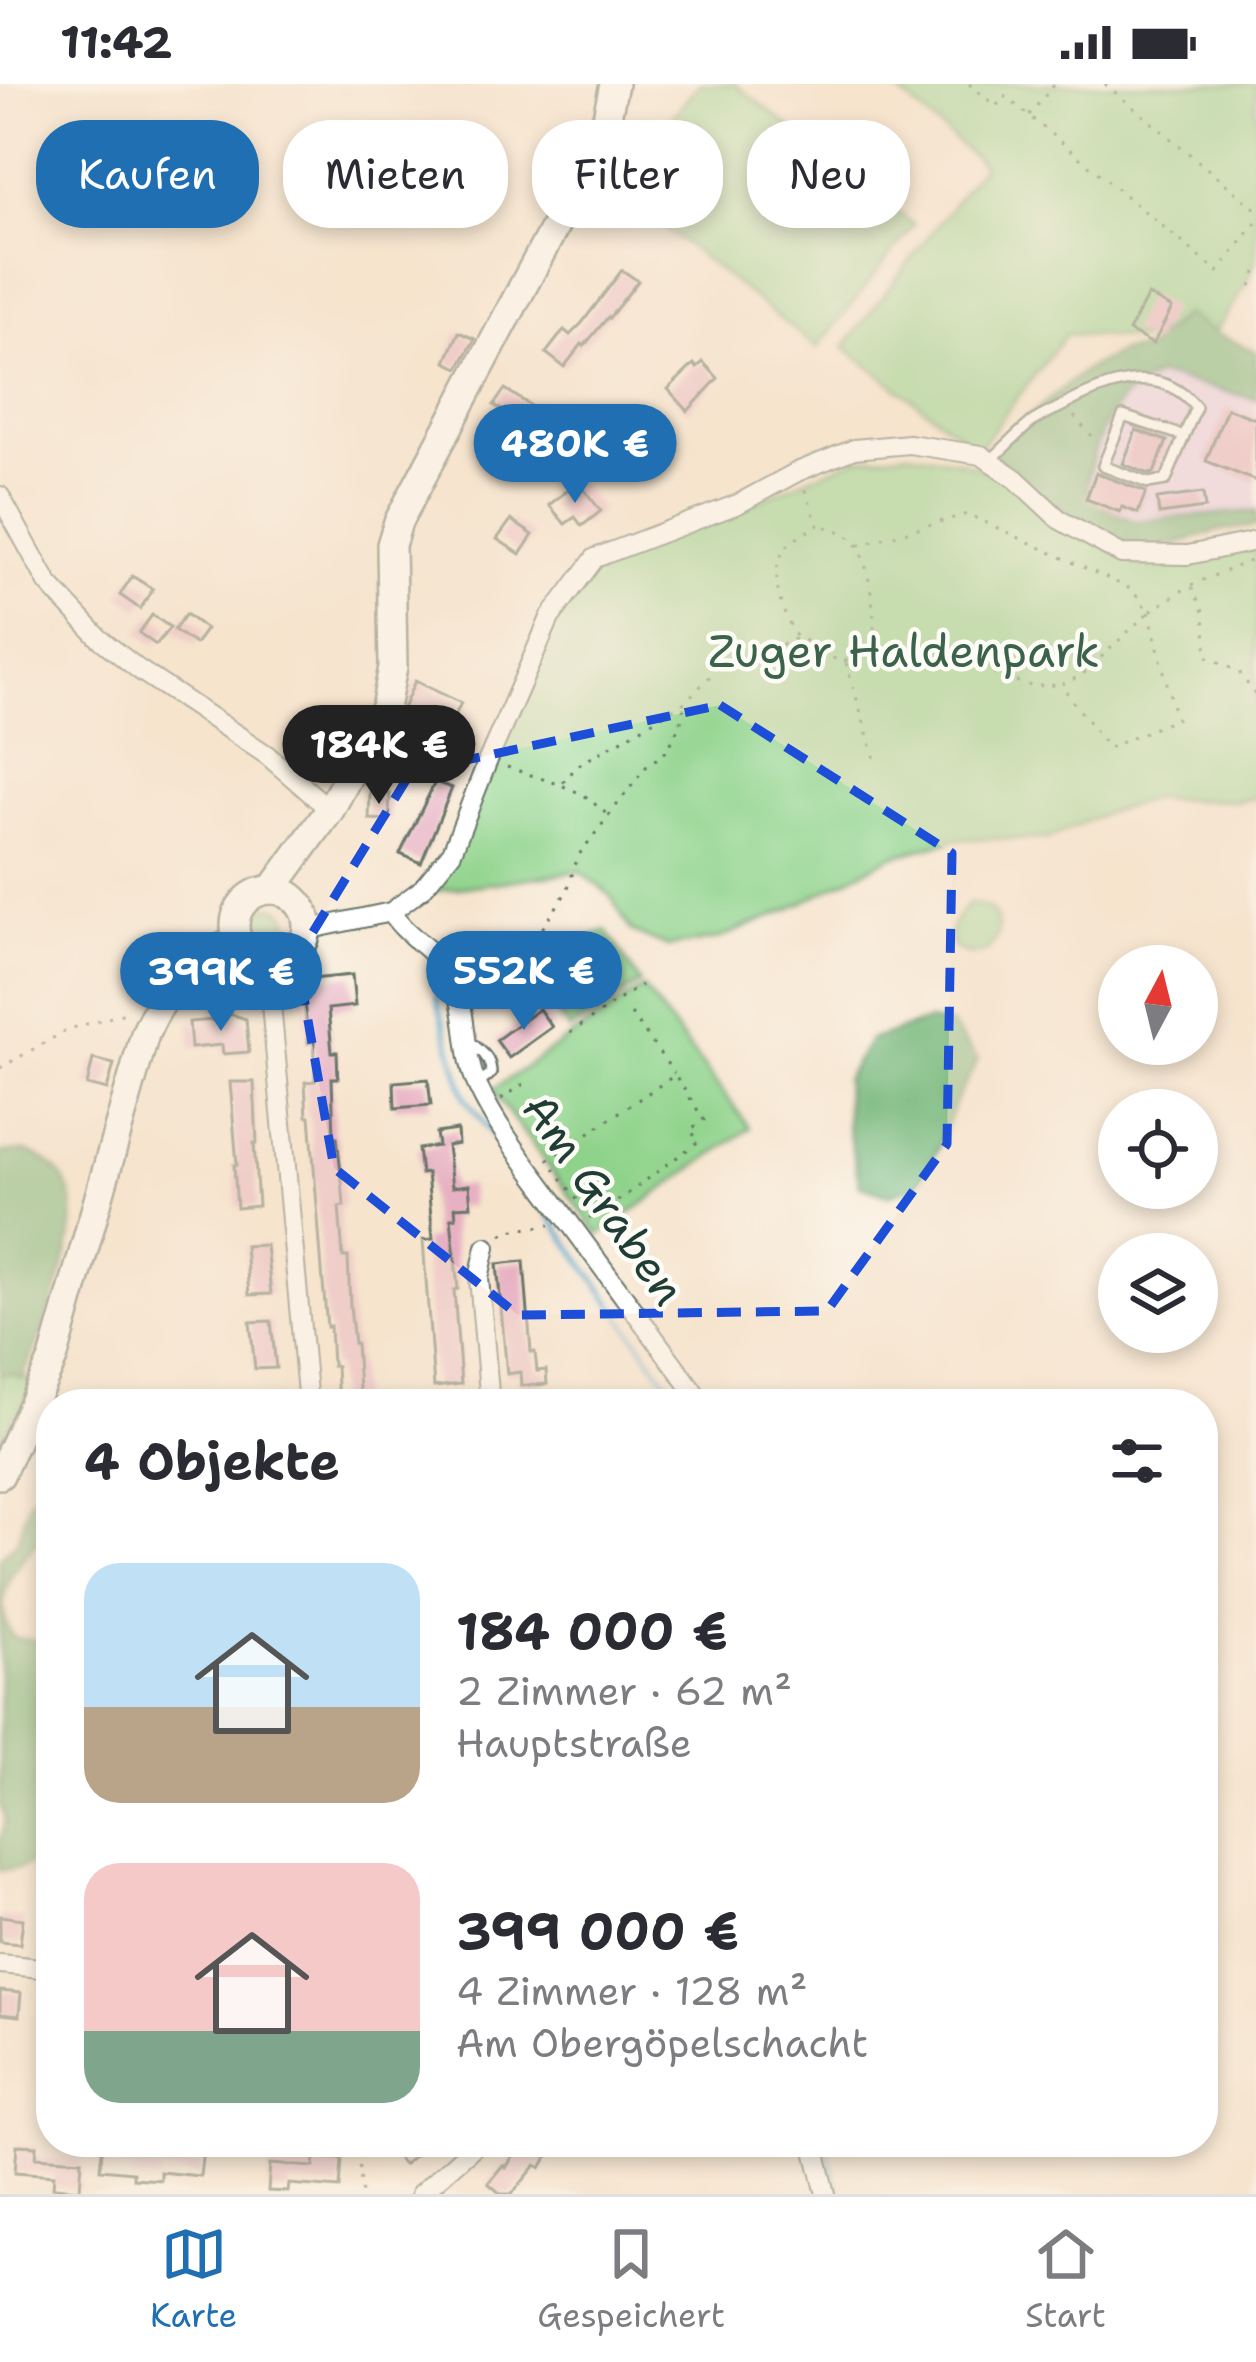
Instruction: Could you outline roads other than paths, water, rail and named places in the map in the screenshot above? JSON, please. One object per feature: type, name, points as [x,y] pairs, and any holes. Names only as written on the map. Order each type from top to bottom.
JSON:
[{"type":"street","points":[[282,894],[385,708],[393,667],[389,571],[398,522],[563,212],[607,116],[614,84]]},
{"type":"street","points":[[307,930],[392,912],[422,889],[452,852],[550,618],[596,558],[738,505],[797,472],[854,449],[909,444],[981,455],[1016,478],[1060,520],[1121,554],[1188,555],[1256,541]]},
{"type":"street","points":[[0,496],[48,584],[99,638],[266,755],[330,810]]},
{"type":"street","points":[[254,894],[282,894],[304,914],[307,930],[292,955],[267,962],[248,953],[238,940],[236,919],[243,903],[254,894]]},
{"type":"street","name":"Am Graben","points":[[392,912],[453,980],[465,1013],[466,1039],[478,1085],[489,1106],[540,1166],[694,1389]]},
{"type":"street","points":[[40,1389],[53,1359],[152,1017],[166,993],[188,971],[212,951],[238,940]]},
{"type":"street","points":[[267,962],[307,1389]]},
{"type":"street","points":[[486,1247],[479,1278],[489,1389]]},
{"type":"street","points":[[0,1475],[35,1399]]},
{"type":"street","points":[[0,1964],[36,1968]]},
{"type":"street","points":[[420,2194],[462,2157]]},
{"type":"street","points":[[816,2157],[826,2194]]},
{"type":"lane","points":[[990,461],[1035,420],[1125,379],[1153,381],[1186,394],[1196,407],[1166,480],[1148,483],[1103,466],[1124,416],[1184,436]]},
{"type":"waterway","points":[[439,974],[437,999],[465,1097],[672,1389]]},
{"type":"waterway","points":[[829,2157],[839,2194]]},
{"type":"park label","name":"Zuger Haldenpark","points":[[904,651]]}]
